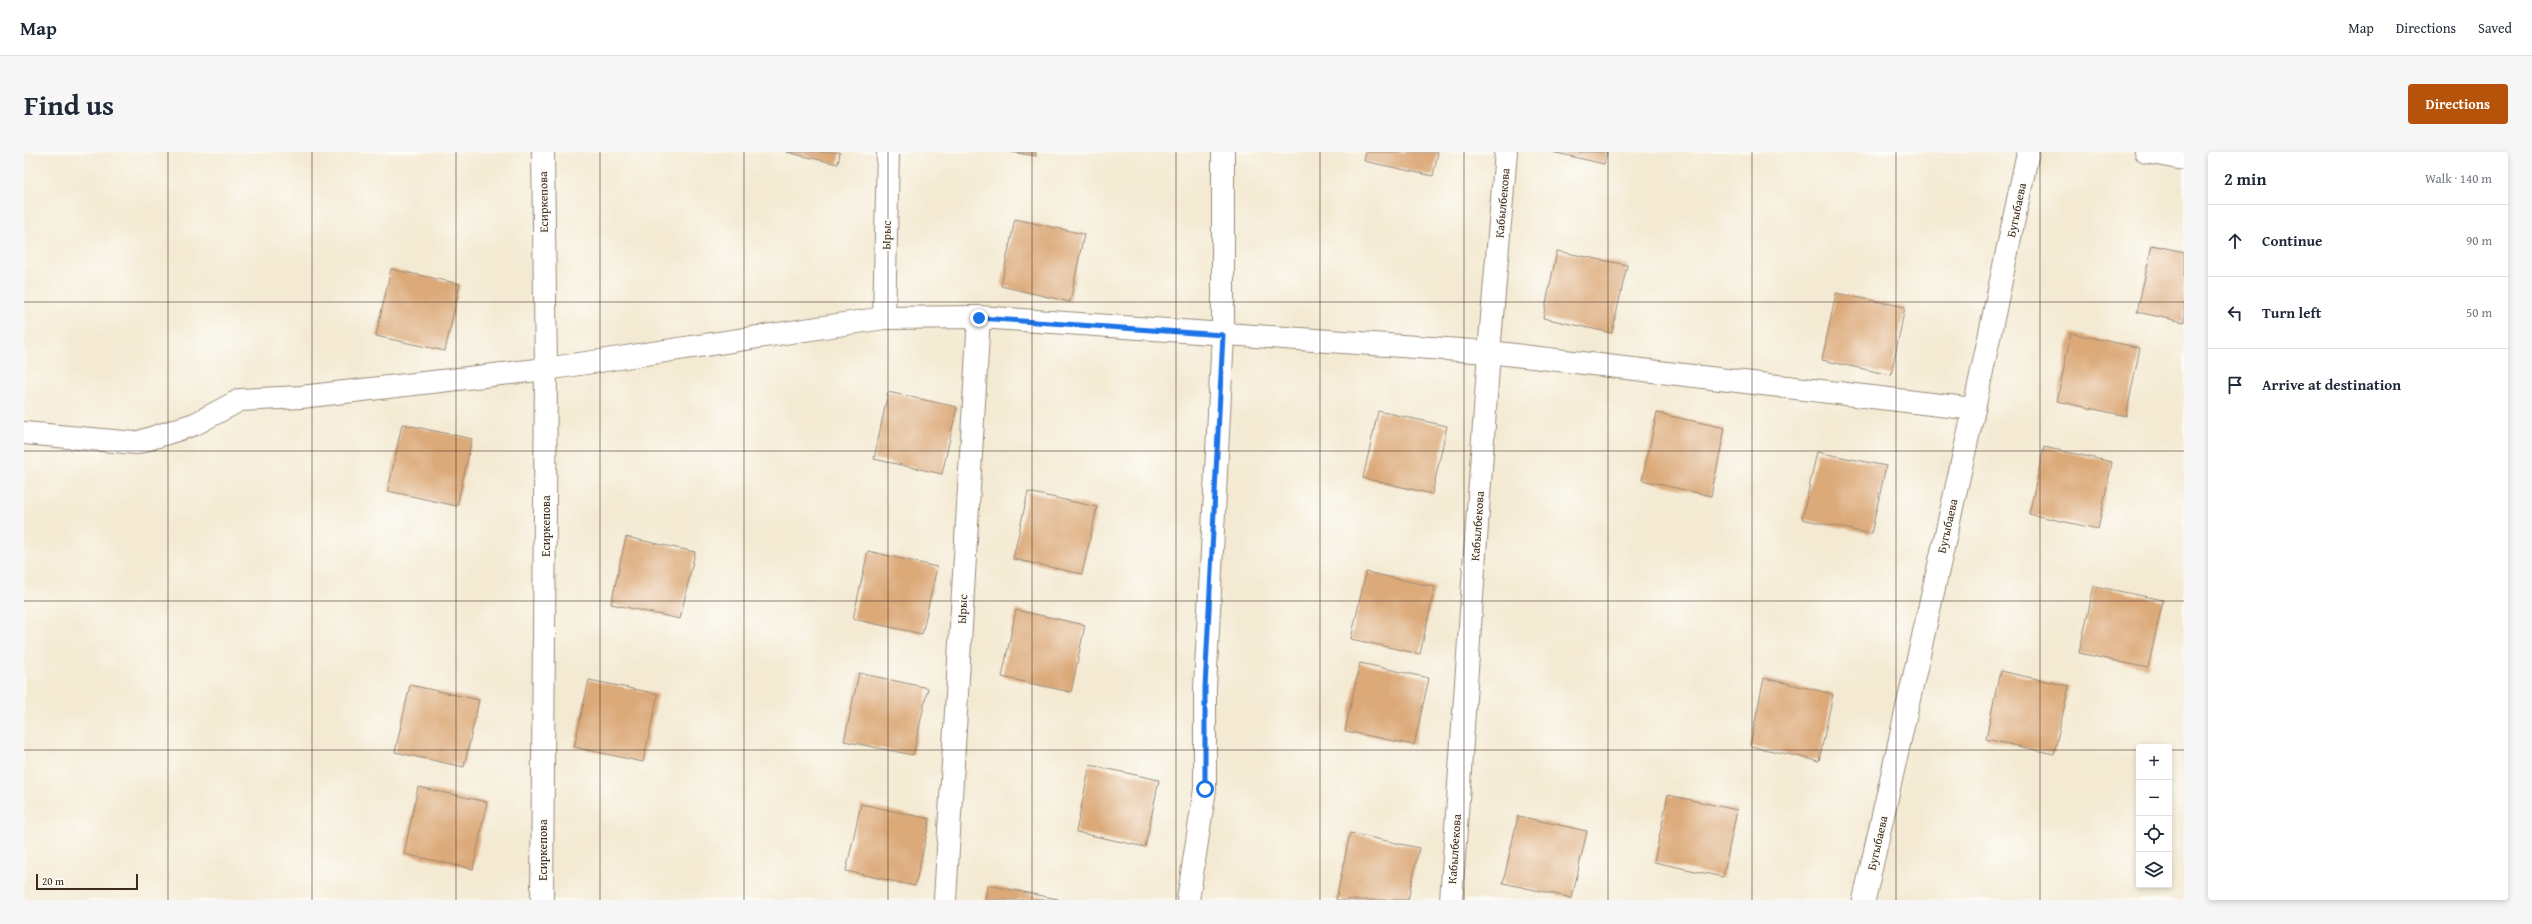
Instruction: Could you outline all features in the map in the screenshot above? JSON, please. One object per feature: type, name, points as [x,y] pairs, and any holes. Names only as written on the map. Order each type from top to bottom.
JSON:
[{"type":"street","name":"Есиркепова","points":[[542,152],[546,369],[542,900]]},
{"type":"street","name":"Ырыс","points":[[884,318],[888,152]]},
{"type":"street","points":[[1188,900],[1205,789],[1205,688],[1223,335],[1223,152]]},
{"type":"street","name":"Кабылбекова","points":[[1456,899],[1489,352],[1506,152]]},
{"type":"street","name":"Бугыбаева","points":[[1864,900],[1974,409],[2028,152]]},
{"type":"street","points":[[2146,152],[2184,160]]},
{"type":"street","points":[[24,433],[136,443],[194,424],[240,400],[301,397],[546,369],[884,318],[979,318],[1489,352],[1974,409]]},
{"type":"street","name":"Ырыс","points":[[945,900],[979,318]]},
{"type":"building","points":[[786,152],[840,152],[838,164]]},
{"type":"building","points":[[1011,152],[1036,152],[1036,156]]},
{"type":"building","points":[[1366,152],[1438,152],[1433,176],[1364,161]]},
{"type":"building","points":[[1552,152],[1607,152],[1604,164]]},
{"type":"building","points":[[1015,219],[1084,234],[1070,302],[1001,286]]},
{"type":"building","points":[[2152,245],[2184,252],[2184,322],[2137,312]]},
{"type":"building","points":[[1557,251],[1627,265],[1612,333],[1543,318]]},
{"type":"building","points":[[391,269],[460,284],[445,351],[376,336]]},
{"type":"building","points":[[1836,293],[1905,307],[1891,375],[1822,360]]},
{"type":"building","points":[[2071,333],[2140,348],[2126,416],[2057,401]]},
{"type":"building","points":[[888,392],[957,407],[942,474],[874,459]]},
{"type":"building","points":[[1378,411],[1447,426],[1432,494],[1363,478]]},
{"type":"building","points":[[1657,413],[1725,428],[1711,496],[1642,480]]},
{"type":"building","points":[[402,424],[472,439],[457,506],[388,491]]},
{"type":"building","points":[[2044,447],[2112,462],[2098,529],[2029,514]]},
{"type":"building","points":[[1817,452],[1886,466],[1871,534],[1802,519]]},
{"type":"building","points":[[1028,492],[1097,507],[1082,574],[1013,559]]},
{"type":"building","points":[[626,537],[695,552],[680,619],[611,604]]},
{"type":"building","points":[[868,551],[937,567],[922,634],[853,619]]},
{"type":"building","points":[[1366,572],[1435,587],[1420,654],[1351,639]]},
{"type":"building","points":[[2094,586],[2163,600],[2148,668],[2079,653]]},
{"type":"building","points":[[1016,610],[1085,625],[1071,692],[1002,677]]},
{"type":"building","points":[[1360,663],[1429,678],[1414,745],[1345,731]]},
{"type":"building","points":[[2000,671],[2069,686],[2054,754],[1986,739]]},
{"type":"building","points":[[859,673],[928,688],[913,755],[844,741]]},
{"type":"building","points":[[1764,678],[1833,694],[1819,761],[1750,746]]},
{"type":"building","points":[[589,680],[658,694],[643,762],[574,747]]},
{"type":"building","points":[[410,685],[479,700],[464,767],[395,752]]},
{"type":"building","points":[[1090,765],[1159,780],[1145,847],[1076,832]]},
{"type":"building","points":[[418,787],[487,802],[473,869],[404,854]]},
{"type":"building","points":[[1668,795],[1737,810],[1723,877],[1654,862]]},
{"type":"building","points":[[861,804],[930,819],[915,886],[846,871]]},
{"type":"building","points":[[1518,816],[1587,831],[1572,898],[1503,883]]},
{"type":"building","points":[[1350,833],[1419,848],[1408,900],[1336,900]]},
{"type":"building","points":[[988,885],[1058,899],[1058,900],[985,900]]},
{"type":"route","points":[[979,318],[1223,335],[1213,504],[1205,688],[1205,789]]}]
